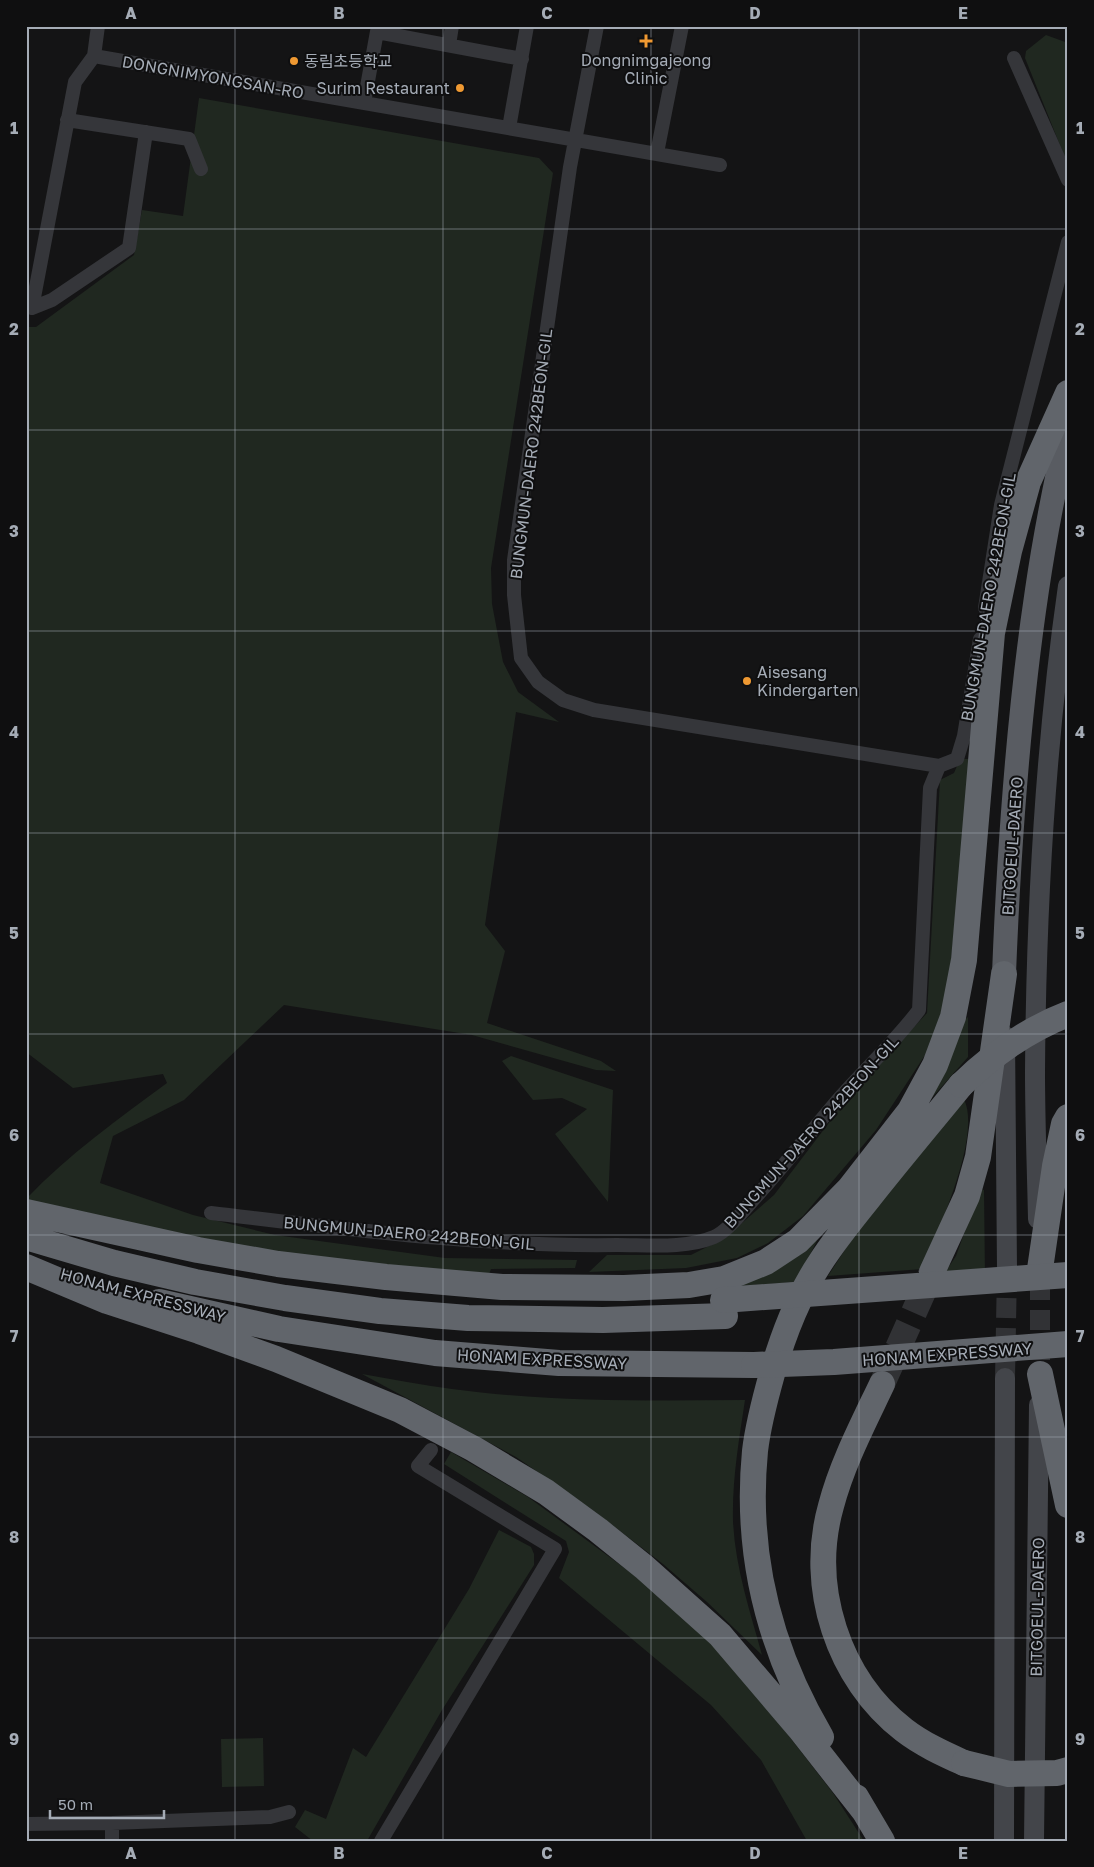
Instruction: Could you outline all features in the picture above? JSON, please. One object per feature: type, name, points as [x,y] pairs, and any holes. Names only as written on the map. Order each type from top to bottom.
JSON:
[{"type":"highway","points":[[26,1212],[198,1250],[278,1264],[386,1277],[502,1287],[624,1288],[689,1285],[724,1280],[766,1262],[798,1241],[850,1188],[910,1111],[935,1065],[954,1017],[964,960],[992,633],[1008,551],[1028,482],[1068,393]]},
{"type":"highway","name":"BITGOEUL-DAERO","points":[[1004,974],[1018,749],[1026,669],[1037,588],[1054,488],[1068,426]]},
{"type":"highway","points":[[932,1272],[967,1196],[978,1157],[1004,974]]},
{"type":"highway","points":[[882,1841],[810,1718],[786,1667],[770,1625],[758,1567],[753,1526],[755,1450],[762,1408],[780,1345],[805,1289],[839,1236],[961,1085],[1015,1039],[1045,1023],[1068,1014]]},
{"type":"highway","points":[[1040,1269],[1055,1166],[1064,1124],[1068,1117]]},
{"type":"highway","points":[[26,1224],[106,1247],[250,1279],[329,1292],[412,1301],[500,1306],[724,1308],[1068,1275]]},
{"type":"highway","name":"HONAM EXPRESSWAY","points":[[26,1237],[114,1263],[195,1282],[285,1298],[380,1311],[468,1318],[603,1320],[724,1308],[1068,1287]]},
{"type":"highway","points":[[26,1265],[107,1301],[276,1359],[400,1410],[474,1448],[546,1492],[644,1567],[720,1635],[800,1729],[865,1812]]},
{"type":"highway","name":"HONAM EXPRESSWAY","points":[[26,1265],[161,1303],[279,1329],[435,1353],[559,1363],[754,1365],[863,1360],[1068,1344]]},
{"type":"highway","points":[[1040,1374],[1068,1505]]},
{"type":"highway","points":[[882,1384],[850,1453],[830,1507],[823,1555],[827,1609],[844,1656],[869,1697],[904,1731],[936,1750],[964,1763],[1009,1774],[1057,1773],[1068,1770]]},
{"type":"main road","name":"BITGOEUL-DAERO","points":[[1040,1269],[1035,1072],[1039,910],[1048,747],[1068,586]]},
{"type":"main road","name":"BITGOEUL-DAERO","points":[[1004,974],[1007,1270]]},
{"type":"main road","name":"BITGOEUL-DAERO","points":[[1034,1841],[1040,1374]]},
{"type":"main road","name":"BITGOEUL-DAERO","points":[[1004,1841],[1005,1378]]},
{"type":"street","points":[[98,26],[94,56],[75,82],[32,308],[52,300],[129,248],[146,132]]},
{"type":"street","points":[[449,45],[452,26]]},
{"type":"street","points":[[509,128],[527,26]]},
{"type":"street","name":"BUNGMUN-DAERO 242BEON-GIL","points":[[597,26],[570,167],[514,560],[514,595],[521,658],[538,682],[563,700],[594,710],[939,766],[957,758],[964,736],[1001,504],[1068,242]]},
{"type":"street","points":[[657,154],[682,26]]},
{"type":"street","points":[[364,103],[377,29],[522,59]]},
{"type":"street","name":"DONGNIMYONGSAN-RO","points":[[94,56],[576,140]]},
{"type":"street","points":[[1014,58],[1068,180]]},
{"type":"street","points":[[67,120],[189,139],[200,169]]},
{"type":"street","points":[[576,140],[720,165]]},
{"type":"street","name":"BUNGMUN-DAERO 242BEON-GIL","points":[[211,1213],[382,1234],[498,1244],[595,1246],[690,1244],[716,1236],[736,1218],[780,1170],[838,1100],[902,1032],[919,1010],[930,788],[939,766]]},
{"type":"street","points":[[381,1841],[555,1549],[418,1466],[431,1450]]},
{"type":"street","points":[[26,1824],[270,1817],[289,1812]]},
{"type":"street","points":[[112,1823],[112,1841]]},
{"type":"shaded area","points":[[1046,35],[1068,43],[1068,165],[1025,58],[1026,51]]},
{"type":"shaded area","points":[[199,98],[539,158],[553,173],[491,568],[492,604],[503,662],[518,692],[559,722],[516,712],[485,925],[505,951],[487,1023],[601,1061],[616,1071],[596,1070],[472,1035],[284,1005],[184,1100],[113,1136],[100,1183],[193,1215],[275,1235],[445,1258],[577,1260],[575,1268],[491,1269],[488,1277],[276,1256],[26,1205],[26,1199],[59,1167],[167,1083],[163,1074],[73,1088],[26,1052],[26,327],[36,327],[134,255],[142,210],[183,216]]},
{"type":"shaded area","points":[[960,759],[971,759],[947,1001],[931,1046],[876,1130],[803,1216],[768,1243],[737,1258],[686,1268],[589,1272],[607,1255],[691,1255],[725,1238],[774,1195],[844,1103],[927,1013],[940,780],[954,773]]},
{"type":"shaded area","points":[[968,1017],[968,1057],[921,1110],[957,1026]]},
{"type":"shaded area","points":[[511,1056],[613,1090],[608,1202],[555,1134],[587,1109],[562,1098],[533,1100],[502,1061]]},
{"type":"shaded area","points":[[964,1099],[968,1116],[963,1159],[947,1209],[923,1269],[828,1276],[857,1231]]},
{"type":"shaded area","points":[[980,1189],[984,1190],[985,1277],[940,1280],[956,1256]]},
{"type":"shaded area","points":[[822,1231],[796,1282],[726,1287]]},
{"type":"shaded area","points":[[362,1374],[452,1389],[525,1396],[635,1400],[745,1400],[735,1475],[733,1506],[734,1538],[740,1572],[762,1655],[707,1602],[663,1564],[594,1511],[516,1457]]},
{"type":"shaded area","points":[[451,1452],[528,1497],[634,1575],[692,1624],[744,1678],[833,1793],[864,1841],[807,1841],[761,1760],[711,1705],[559,1578],[569,1552],[566,1541],[444,1464]]},
{"type":"shaded area","points":[[499,1530],[531,1547],[534,1554],[534,1565],[442,1710],[367,1841],[313,1841],[295,1827],[305,1810],[326,1819],[353,1748],[366,1757],[469,1589]]},
{"type":"shaded area","points":[[263,1738],[264,1786],[222,1787],[221,1739]]},
{"type":"tunnel","points":[[1040,1269],[1040,1360]]},
{"type":"tunnel","points":[[1005,1378],[1007,1270]]},
{"type":"tunnel","points":[[882,1384],[932,1272]]},
{"type":"place","name":"Dongnimgajeong Clinic","points":[[646,41]]},
{"type":"place","name":"동림초등학교","points":[[294,61]]},
{"type":"place","name":"Surim Restaurant","points":[[460,88]]},
{"type":"place","name":"Aisesang Kindergarten","points":[[747,681]]}]
